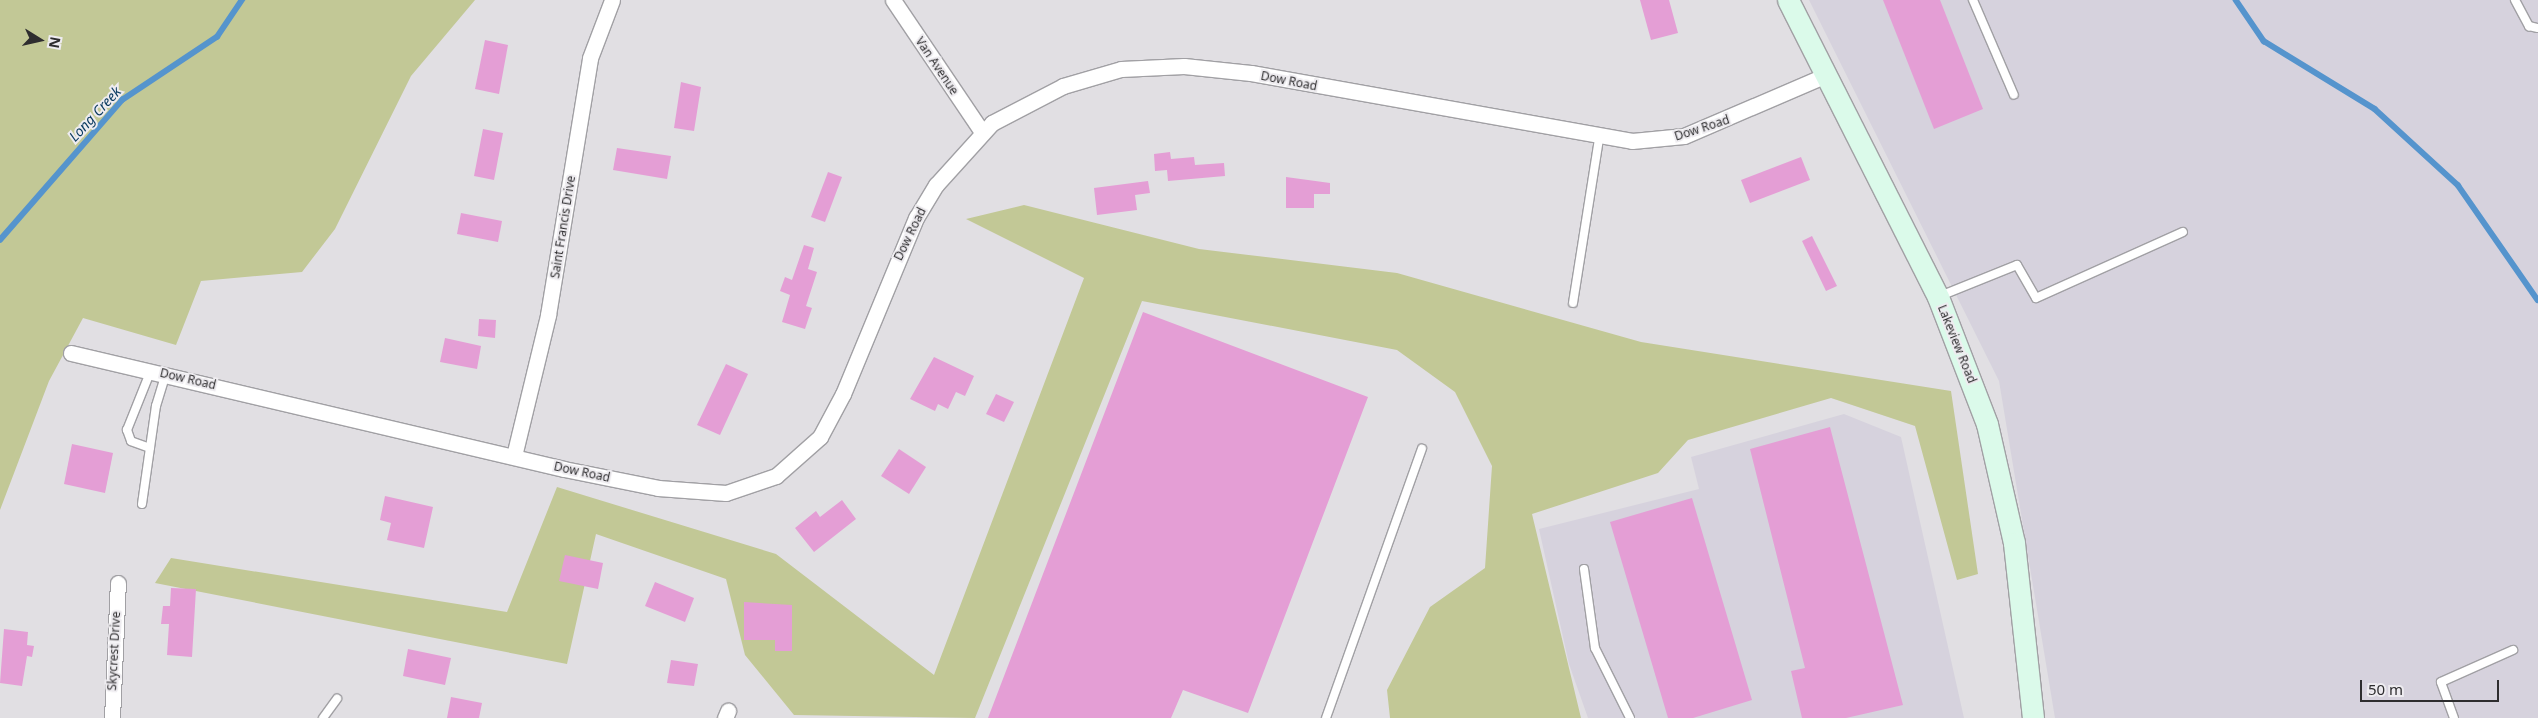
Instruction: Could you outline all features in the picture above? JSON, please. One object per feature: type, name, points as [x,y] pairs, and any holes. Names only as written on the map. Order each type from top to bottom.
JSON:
[{"type":"main road","name":"Lakeview Road","points":[[1788,0],[1938,297],[1964,357],[1991,442],[2014,543],[2033,718]]},
{"type":"street","name":"Saint Francis Drive","points":[[514,456],[548,315],[590,58],[612,0]]},
{"type":"street","name":"Van Avenue","points":[[893,0],[982,132]]},
{"type":"street","name":"Dow Road","points":[[71,353],[514,456],[698,494],[751,486],[789,467],[820,437],[832,417],[916,218],[982,132],[1063,86],[1121,69],[1158,66],[1251,73],[1599,138],[1661,140],[1684,136],[1826,75]]},
{"type":"street","name":"Skycrest Drive","points":[[112,718],[118,583]]},
{"type":"lane","points":[[1973,0],[2014,94]]},
{"type":"lane","points":[[2515,0],[2529,26],[2538,28]]},
{"type":"lane","points":[[1573,303],[1599,138]]},
{"type":"lane","points":[[1938,297],[2018,265],[2036,298],[2183,232]]},
{"type":"lane","points":[[150,448],[131,442],[127,430],[159,372]]},
{"type":"lane","points":[[142,504],[159,372]]},
{"type":"lane","points":[[1326,718],[1422,448]]},
{"type":"lane","points":[[1584,569],[1595,648],[1630,718]]},
{"type":"lane","points":[[2454,718],[2441,682],[2513,650]]},
{"type":"lane","points":[[323,718],[336,699]]},
{"type":"shaded area","points":[[1809,0],[2538,0],[2538,718],[2055,718],[1999,381]]},
{"type":"shaded area","points":[[1844,414],[1901,437],[1964,718],[1588,718],[1569,664],[1539,529],[1699,489],[1691,457]]},
{"type":"green space","points":[[0,0],[475,0],[411,76],[335,229],[302,272],[201,281],[176,345],[83,318],[49,381],[0,510]]},
{"type":"green space","points":[[1024,205],[1199,249],[1397,273],[1641,342],[1951,391],[1978,574],[1957,580],[1915,426],[1831,398],[1688,440],[1658,473],[1532,514],[1581,718],[1390,718],[1387,690],[1430,607],[1485,568],[1492,466],[1455,392],[1397,350],[1142,301],[975,718],[794,715],[745,655],[726,579],[596,534],[567,664],[155,583],[171,558],[507,612],[557,487],[776,554],[934,675],[1084,278],[966,219]]},
{"type":"building","points":[[1640,0],[1669,0],[1678,33],[1651,40]]},
{"type":"building","points":[[1883,0],[1940,0],[1983,109],[1934,129]]},
{"type":"building","points":[[485,40],[508,45],[499,94],[475,89]]},
{"type":"building","points":[[681,82],[701,87],[694,131],[674,128]]},
{"type":"building","points":[[483,129],[503,133],[494,180],[474,176]]},
{"type":"building","points":[[617,148],[671,156],[667,179],[613,170]]},
{"type":"building","points":[[1170,152],[1171,159],[1194,157],[1195,165],[1224,163],[1225,176],[1168,181],[1167,170],[1155,171],[1154,154]]},
{"type":"building","points":[[1801,157],[1810,180],[1750,203],[1741,180]]},
{"type":"building","points":[[828,172],[842,177],[825,222],[811,217]]},
{"type":"building","points":[[1286,177],[1330,183],[1330,194],[1314,194],[1314,208],[1286,208]]},
{"type":"building","points":[[1148,181],[1150,193],[1135,195],[1137,210],[1097,215],[1094,188]]},
{"type":"building","points":[[461,213],[502,221],[498,242],[457,234]]},
{"type":"building","points":[[1812,236],[1837,286],[1826,291],[1802,241]]},
{"type":"building","points":[[804,245],[814,248],[808,269],[817,272],[806,306],[812,308],[805,329],[782,322],[790,295],[780,291],[785,277],[792,280]]},
{"type":"building","points":[[1143,312],[1368,397],[1248,713],[1183,690],[1171,718],[988,718]]},
{"type":"building","points":[[479,319],[496,320],[495,338],[478,336]]},
{"type":"building","points":[[445,338],[481,346],[477,369],[440,362]]},
{"type":"building","points":[[934,357],[974,376],[965,396],[956,392],[948,409],[938,404],[935,411],[910,399]]},
{"type":"building","points":[[726,364],[748,374],[720,435],[697,425]]},
{"type":"building","points":[[996,394],[1014,402],[1004,422],[986,414]]},
{"type":"building","points":[[1830,427],[1903,705],[1846,718],[1802,718],[1791,671],[1805,668],[1750,449]]},
{"type":"building","points":[[72,444],[113,453],[105,493],[64,484]]},
{"type":"building","points":[[899,449],[926,467],[909,494],[881,476]]},
{"type":"building","points":[[385,496],[433,507],[424,548],[387,540],[391,523],[380,520]]},
{"type":"building","points":[[1692,498],[1752,700],[1693,718],[1668,718],[1610,522]]},
{"type":"building","points":[[842,500],[856,519],[814,552],[795,528],[816,511],[820,517]]},
{"type":"building","points":[[565,555],[603,563],[598,589],[559,581]]},
{"type":"building","points":[[655,582],[694,598],[685,622],[645,606]]},
{"type":"building","points":[[171,588],[196,589],[192,657],[167,655],[169,624],[161,624],[163,606],[170,606]]},
{"type":"building","points":[[744,602],[792,605],[792,651],[775,651],[775,640],[744,640]]},
{"type":"building","points":[[4,629],[28,632],[27,645],[34,646],[32,657],[27,656],[22,686],[0,683]]},
{"type":"building","points":[[408,649],[451,658],[445,685],[403,676]]},
{"type":"building","points":[[671,660],[698,664],[694,686],[667,683]]},
{"type":"building","points":[[451,697],[482,703],[479,718],[447,718]]},
{"type":"waterway","name":"Long Creek","points":[[0,240],[122,100],[217,37],[242,0]]},
{"type":"waterway","points":[[2236,0],[2264,41],[2375,109],[2458,185],[2538,300]]}]
